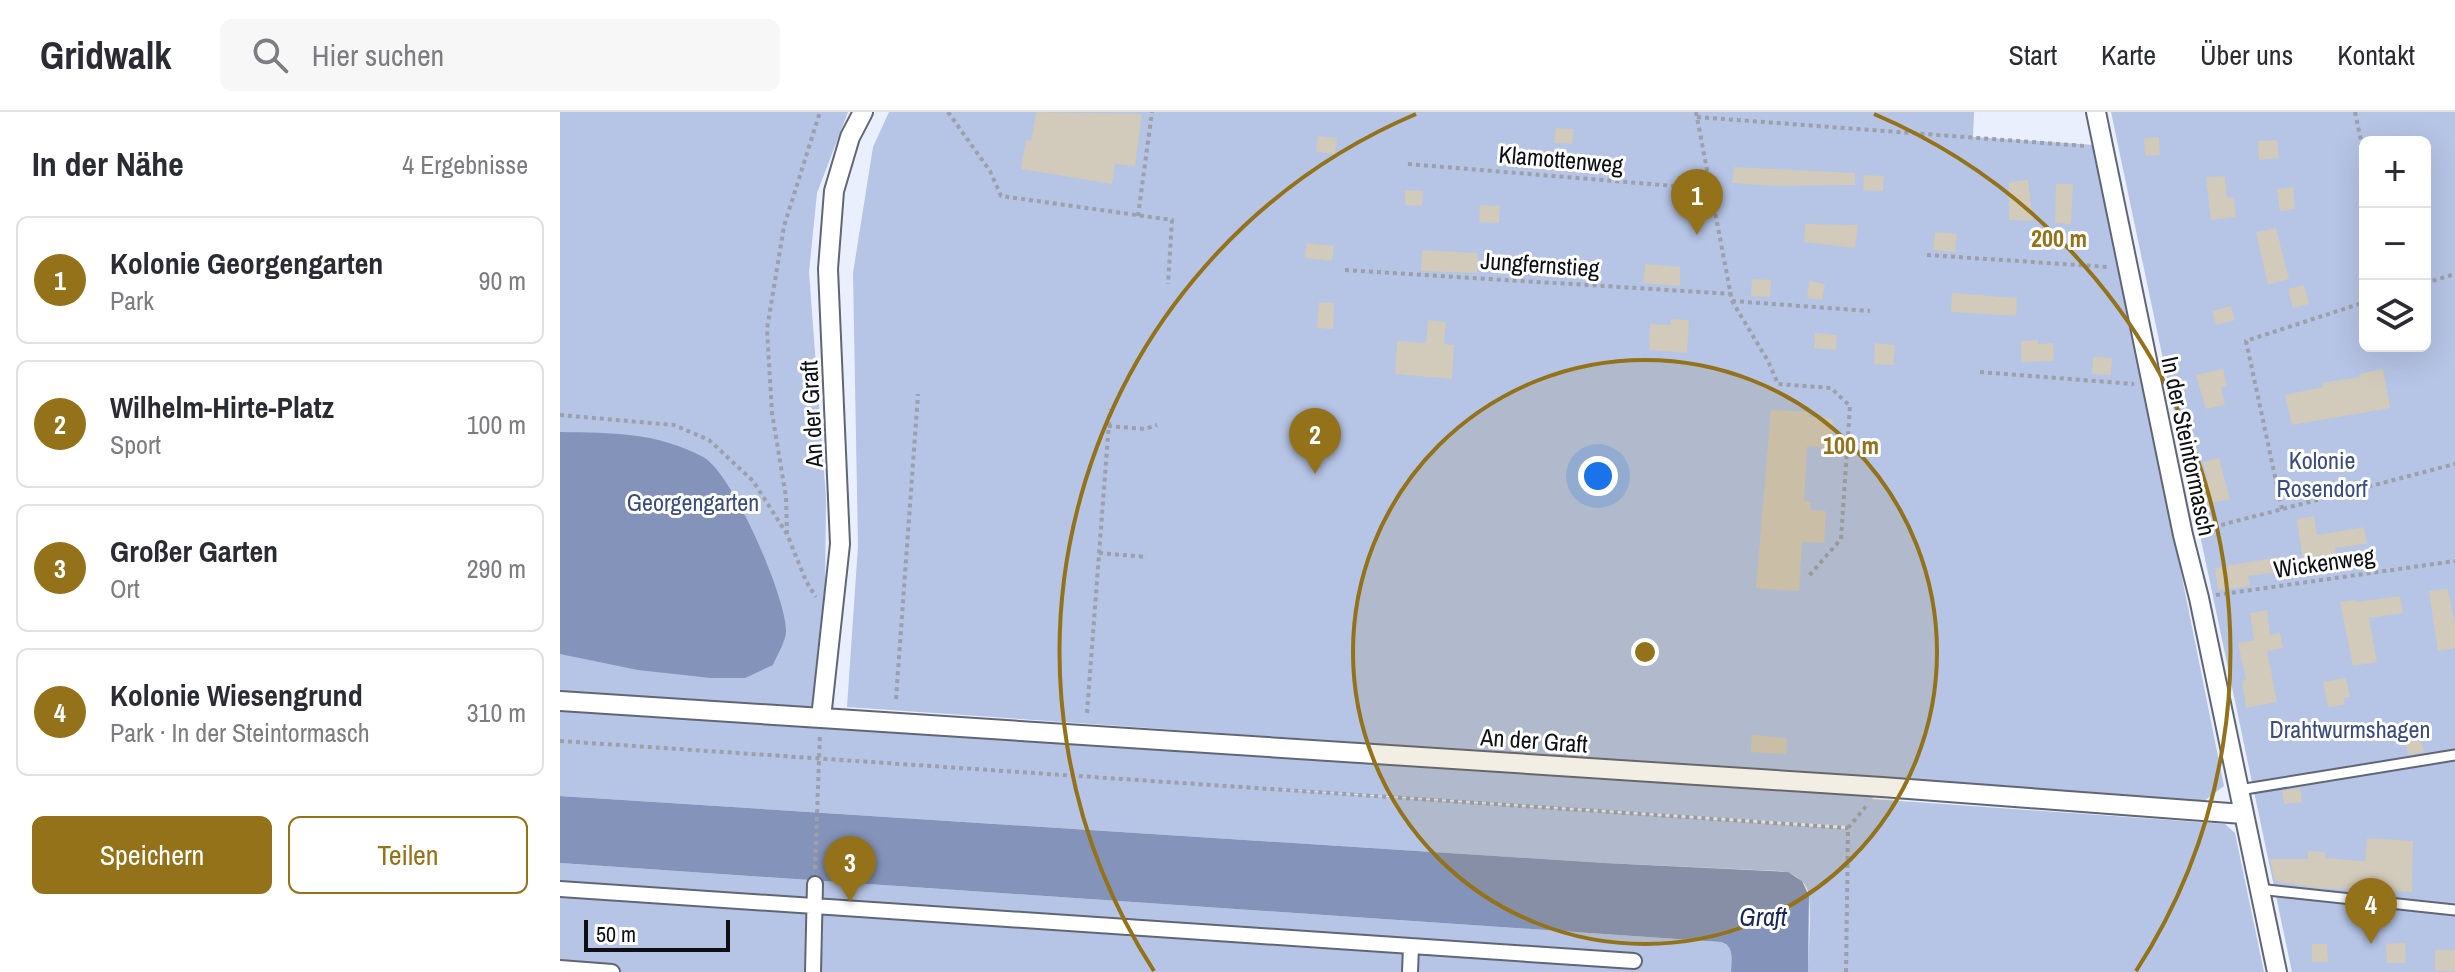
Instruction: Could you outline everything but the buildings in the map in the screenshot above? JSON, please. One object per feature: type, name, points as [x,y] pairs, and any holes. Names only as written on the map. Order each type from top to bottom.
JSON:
[{"type":"street","name":"An der Graft","points":[[821,718],[840,544],[828,269],[834,191],[850,137],[863,112]]},
{"type":"street","name":"In der Steintormasch","points":[[2096,112],[2277,972]]},
{"type":"street","name":"An der Graft","points":[[560,701],[1882,787],[2243,814]]},
{"type":"street","points":[[813,972],[815,884]]},
{"type":"street","points":[[560,889],[1634,961]]},
{"type":"street","points":[[1410,972],[1411,946]]},
{"type":"street","points":[[560,968],[612,972]]},
{"type":"lane","points":[[2239,790],[2455,755]]},
{"type":"lane","points":[[2258,889],[2455,910]]},
{"type":"path","points":[[787,534],[786,497],[772,413],[767,329],[784,226],[820,112]]},
{"type":"path","points":[[948,112],[990,171],[1001,196],[1172,220],[1168,284]]},
{"type":"path","points":[[1138,216],[1152,112]]},
{"type":"path","points":[[2355,112],[2360,136]]},
{"type":"path","points":[[1808,577],[1841,539],[1850,406],[1831,388],[1778,384],[1768,361],[1732,301],[1696,115],[2103,148]]},
{"type":"path","name":"Klamottenweg","points":[[1408,164],[1711,189]]},
{"type":"path","points":[[1927,255],[2128,268]]},
{"type":"path","name":"Jungfernstieg","points":[[1345,270],[1732,294]]},
{"type":"path","points":[[2431,281],[2455,274]]},
{"type":"path","points":[[1732,301],[1870,311]]},
{"type":"path","points":[[2282,509],[2246,341],[2359,304]]},
{"type":"path","points":[[1980,372],[2152,385]]},
{"type":"path","points":[[896,699],[918,394]]},
{"type":"path","points":[[1087,713],[1110,409]]},
{"type":"path","points":[[560,415],[674,425],[709,440],[753,481],[787,534],[806,581],[832,623]]},
{"type":"path","points":[[1108,426],[1145,429],[1157,425]]},
{"type":"path","points":[[2183,535],[2455,464]]},
{"type":"path","points":[[1099,553],[1147,557]]},
{"type":"path","name":"Wickenweg","points":[[2199,598],[2455,561]]},
{"type":"path","points":[[815,884],[821,718]]},
{"type":"path","points":[[560,741],[1848,828]]},
{"type":"path","points":[[1846,972],[1848,828],[1882,787]]},
{"type":"green space","name":"Georgengarten","points":[[560,112],[848,112],[817,193],[809,272],[826,498],[825,589],[813,711],[560,695]]},
{"type":"green space","points":[[889,112],[1974,112],[1973,137],[2095,145],[2224,786],[2204,801],[847,707],[858,546],[853,273],[873,147]]},
{"type":"green space","name":"Kolonie Rosendorf","points":[[2111,112],[2455,112],[2455,972],[2292,972]]},
{"type":"green space","points":[[560,705],[1877,792],[1872,799],[2225,824],[2235,833],[2264,972],[1808,972],[1809,895],[1802,881],[1780,871],[1604,863],[560,796]],"holes":[[[1231,786],[1848,826],[1846,829]]]},
{"type":"green space","points":[[560,863],[1721,942],[1730,950],[1731,972],[560,972]]},
{"type":"water","points":[[560,432],[651,438],[703,457],[715,467],[755,537],[784,614],[786,631],[773,665],[745,678],[711,678],[638,670],[560,654]]},
{"type":"water","name":"Graft","points":[[560,796],[1788,872],[1802,881],[1809,896],[1808,972],[1731,972],[1730,950],[1721,942],[560,863]]},
{"type":"place","name":"Kolonie Georgengarten","points":[[1697,235]]},
{"type":"place","name":"Wilhelm-Hirte-Platz","points":[[1315,474]]},
{"type":"place","name":"Großer Garten","points":[[850,902]]},
{"type":"place","name":"Kolonie Wiesengrund","points":[[2371,944]]},
{"type":"park label","name":"Drahtwurmshagen","points":[[2350,729]]}]
